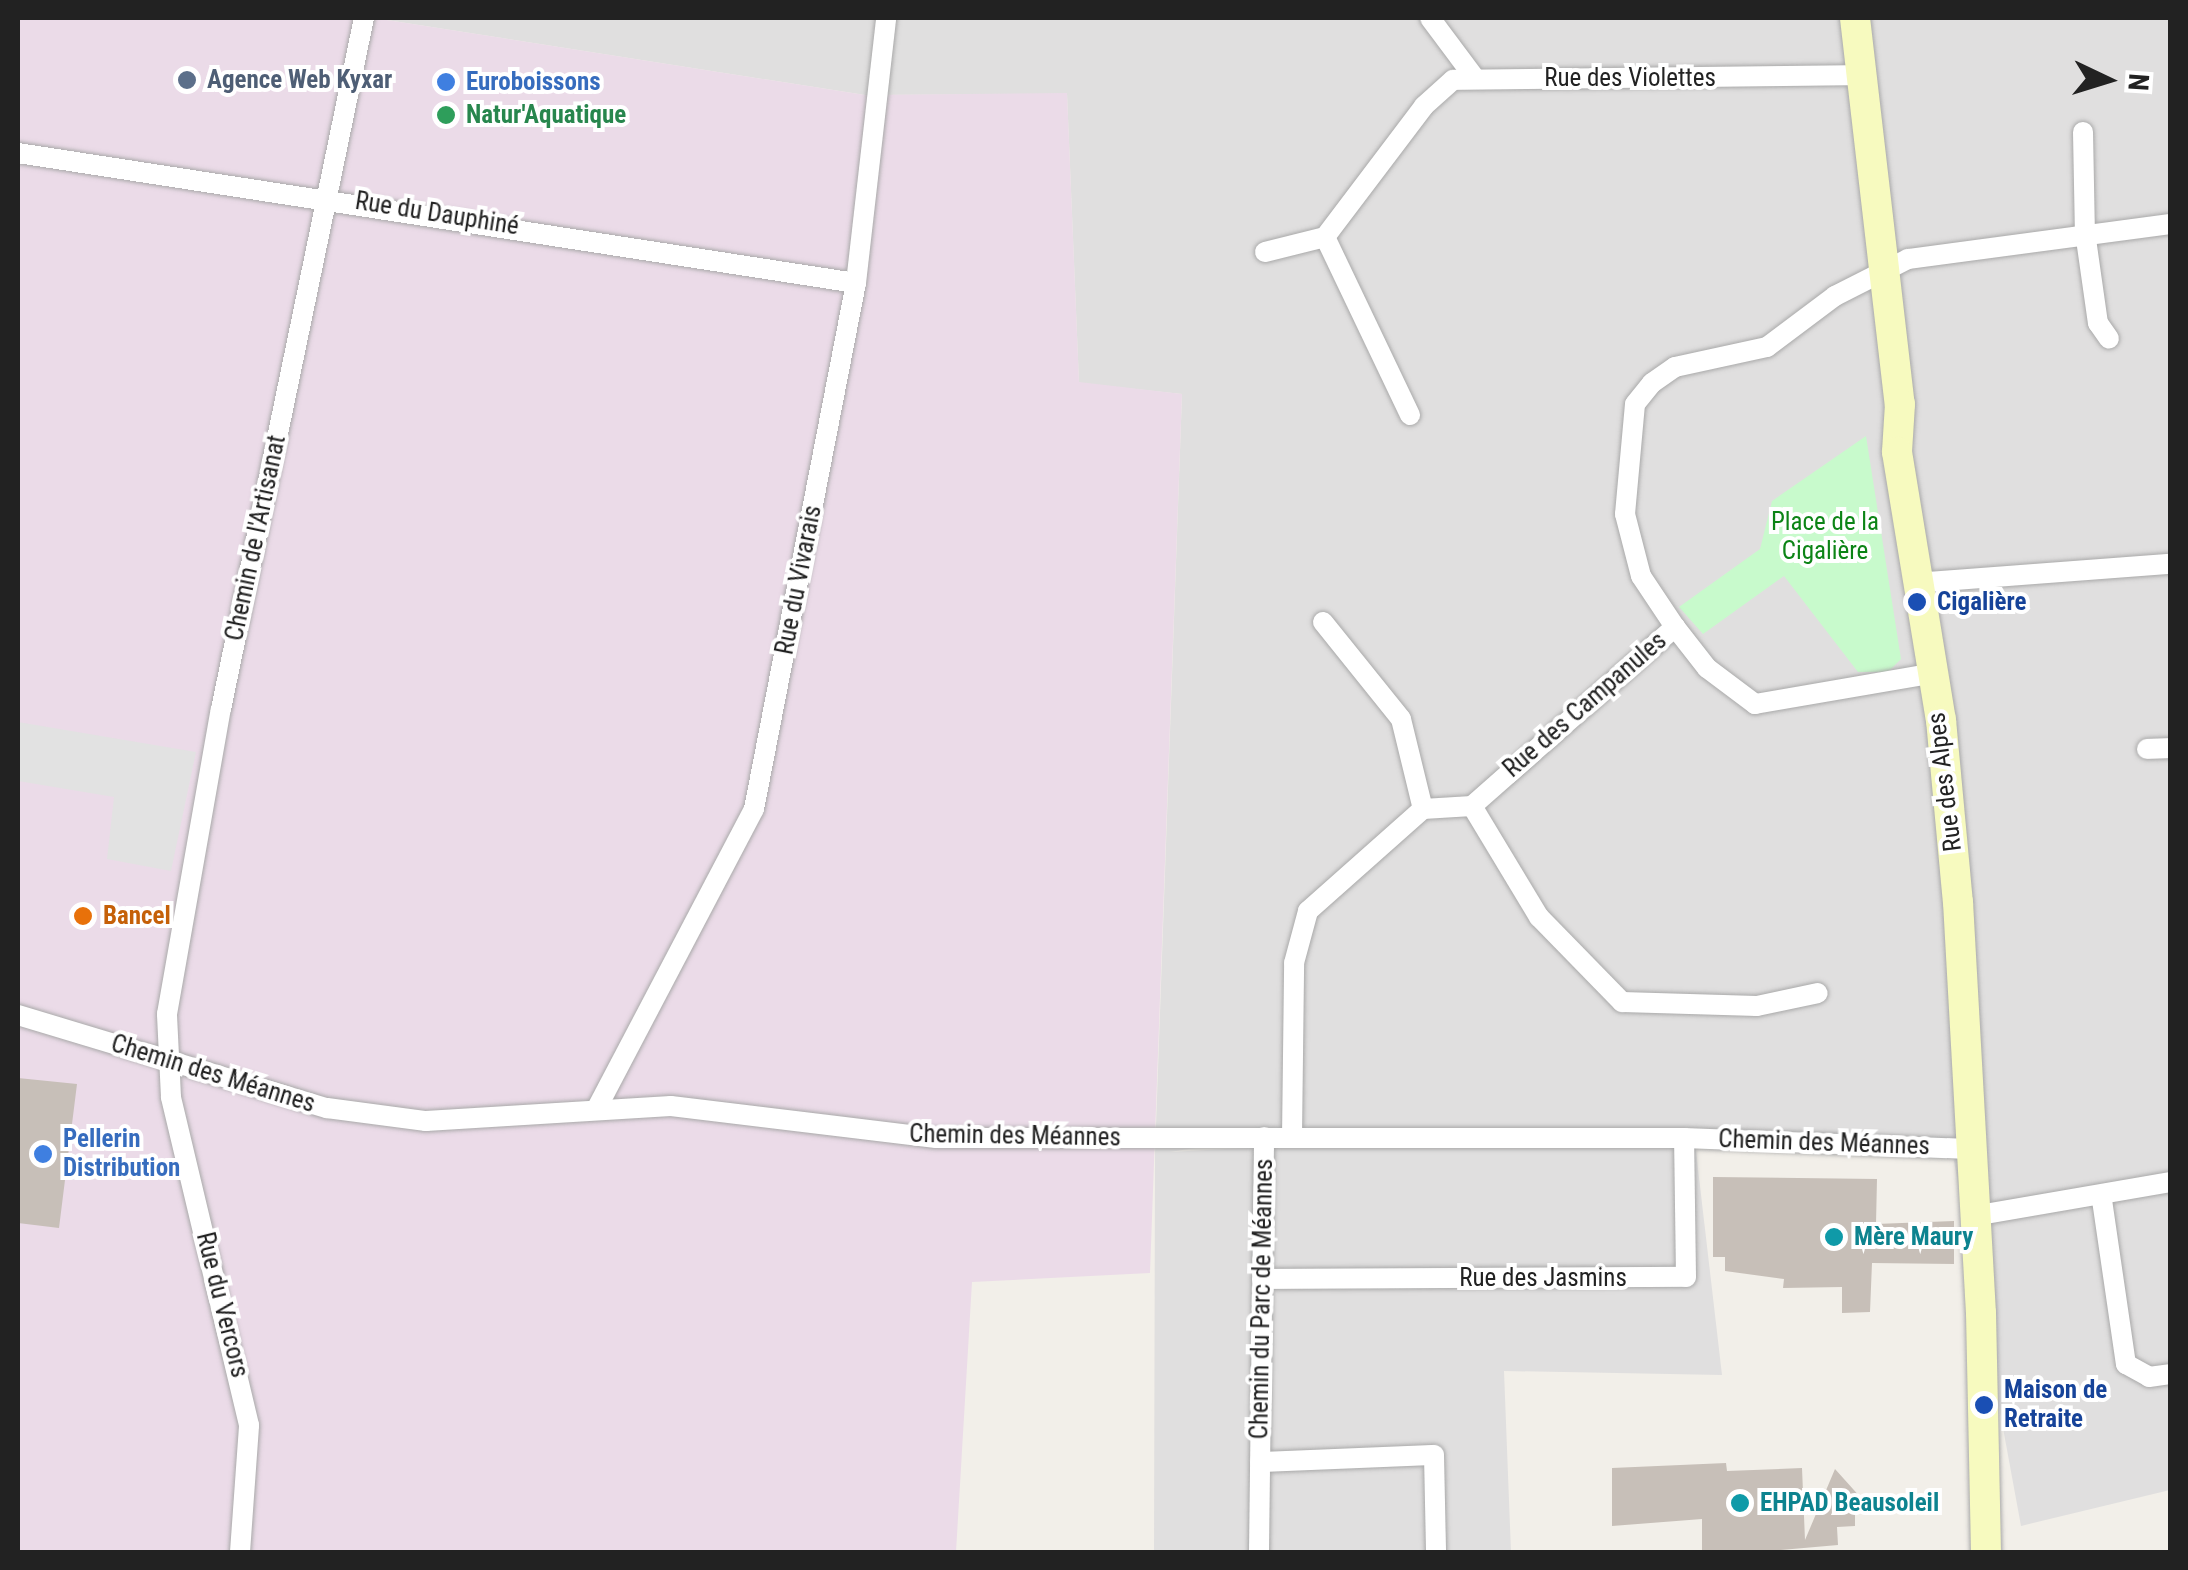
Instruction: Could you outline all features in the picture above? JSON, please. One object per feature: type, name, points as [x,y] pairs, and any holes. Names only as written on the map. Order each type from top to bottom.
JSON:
[{"type":"street","name":"Chemin de l'Artisanat","points":[[166,1061],[218,727],[364,18]]},
{"type":"street","name":"Rue du Vivarais","points":[[598,1106],[754,809],[856,283],[886,18]]},
{"type":"street","points":[[1266,252],[1325,237],[1424,106],[1454,80],[1474,77],[1430,18]]},
{"type":"street","name":"Rue des Alpes","points":[[1855,18],[1915,583],[1928,674],[1941,720],[1958,902],[1986,1552]]},
{"type":"street","name":"Rue des Violettes","points":[[1474,77],[1859,76]]},
{"type":"street","points":[[2083,132],[2086,232],[2098,323],[2110,338]]},
{"type":"street","name":"Rue du Dauphiné","points":[[18,153],[328,195],[856,283]]},
{"type":"street","points":[[1881,269],[2086,232],[2170,224]]},
{"type":"street","points":[[1325,237],[1410,415]]},
{"type":"street","name":"Rue des Campanules","points":[[1472,806],[1674,627],[1641,576],[1625,514],[1634,404],[1675,367],[1766,348],[1881,269]]},
{"type":"street","points":[[1915,583],[2170,564]]},
{"type":"street","points":[[1322,622],[1401,718],[1422,810]]},
{"type":"street","points":[[1674,627],[1707,668],[1755,704],[1928,674]]},
{"type":"street","points":[[2147,749],[2170,748]]},
{"type":"street","points":[[1292,1137],[1294,962],[1303,922],[1331,888],[1422,810],[1472,806],[1539,917],[1622,1002],[1757,1006],[1818,993]]},
{"type":"street","name":"Chemin des Méannes","points":[[18,1015],[327,1108],[426,1121],[598,1106],[671,1106],[936,1138],[1684,1138],[1968,1149]]},
{"type":"street","name":"Rue du Vercors","points":[[166,1061],[249,1425],[240,1552]]},
{"type":"street","name":"Chemin du Parc de Méannes","points":[[1259,1552],[1264,1137]]},
{"type":"street","name":"Rue des Jasmins","points":[[1262,1279],[1686,1277],[1684,1138]]},
{"type":"street","points":[[1974,1216],[2102,1200],[2170,1182]]},
{"type":"street","points":[[2102,1200],[2126,1364],[2149,1377],[2170,1374]]},
{"type":"street","name":"Chemin du Parc de Méannes","points":[[1260,1462],[1434,1454],[1436,1552]]},
{"type":"shaded area","points":[[18,18],[374,18],[865,95],[1067,93],[1079,382],[1182,394],[1150,1273],[972,1282],[956,1552],[18,1552]]},
{"type":"shaded area","points":[[374,18],[2170,18],[2170,1490],[2021,1526],[1951,1145],[1695,1143],[1722,1375],[1504,1371],[1511,1552],[1154,1552],[1155,1154],[1182,394],[1079,383],[1067,94],[865,95]],"holes":[[[1264,1137],[1393,1140],[1170,1152]]]},
{"type":"shaded area","points":[[18,722],[196,752],[171,871],[107,859],[114,797],[18,781]]},
{"type":"green space","name":"Place de la Cigalière","points":[[1866,436],[1901,659],[1888,672],[1858,672],[1784,576],[1703,634],[1679,607],[1760,549],[1772,501]]},
{"type":"building","name":"Pellerin Distribution","points":[[18,1078],[77,1084],[59,1228],[18,1223]]},
{"type":"building","name":"Mère Maury","points":[[1713,1177],[1877,1179],[1876,1224],[1954,1221],[1954,1264],[1872,1263],[1870,1312],[1842,1313],[1842,1287],[1783,1288],[1784,1279],[1725,1271],[1725,1257],[1713,1257]]},
{"type":"building","name":"EHPAD Beausoleil","points":[[1726,1463],[1727,1471],[1802,1468],[1805,1540],[1835,1469],[1871,1509],[1855,1514],[1855,1526],[1837,1527],[1838,1545],[1758,1552],[1702,1552],[1702,1519],[1612,1526],[1612,1468]]},
{"type":"place","name":"Agence Web Kyxar","points":[[187,80]]},
{"type":"place","name":"Euroboissons","points":[[446,82]]},
{"type":"place","name":"Natur'Aquatique","points":[[446,115]]},
{"type":"place","name":"Cigalière","points":[[1917,602]]},
{"type":"place","name":"Bancel","points":[[83,916]]},
{"type":"place","name":"Pellerin Distribution","points":[[43,1154]]},
{"type":"place","name":"Mère Maury","points":[[1834,1237]]},
{"type":"place","name":"Maison de Retraite","points":[[1984,1405]]},
{"type":"place","name":"EHPAD Beausoleil","points":[[1740,1503]]}]
